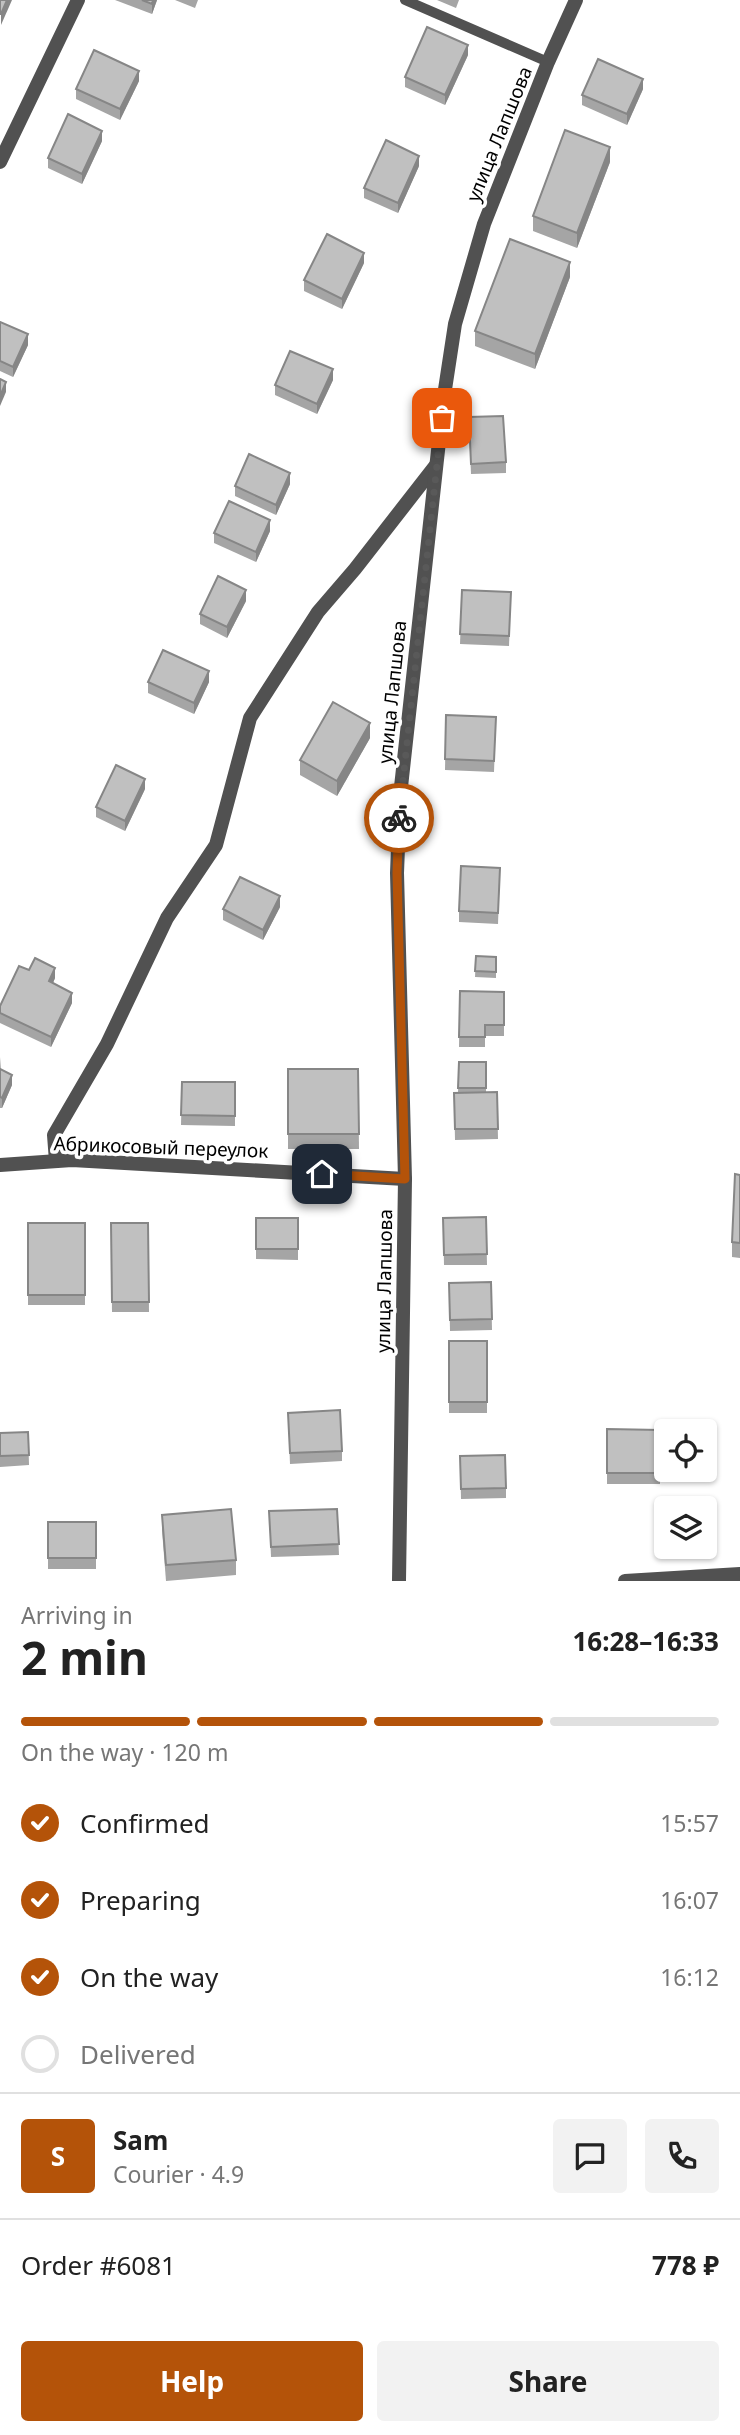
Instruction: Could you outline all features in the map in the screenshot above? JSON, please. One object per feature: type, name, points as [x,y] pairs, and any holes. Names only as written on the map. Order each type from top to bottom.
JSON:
[{"type":"street","points":[[0,162],[78,0]]},
{"type":"street","name":"улица Лапшова","points":[[399,1581],[405,1179],[397,873],[400,796],[437,464],[455,324],[484,224],[548,62],[576,0]]},
{"type":"street","points":[[56,1161],[54,1135],[107,1044],[167,918],[216,845],[250,718],[318,612],[437,464]]},
{"type":"street","name":"Абрикосовый переулок","points":[[0,1164],[72,1160],[405,1179]]},
{"type":"street","points":[[625,1581],[740,1574]]},
{"type":"lane","points":[[405,0],[548,62]]},
{"type":"building","points":[[0,0],[7,0],[1,14],[0,14]]},
{"type":"building","points":[[427,27],[468,45],[445,95],[405,77]]},
{"type":"building","points":[[94,50],[139,71],[120,109],[76,89]]},
{"type":"building","points":[[598,59],[643,79],[627,114],[582,95]]},
{"type":"building","points":[[68,114],[102,131],[82,174],[48,158]]},
{"type":"building","points":[[565,130],[610,147],[577,233],[533,216]]},
{"type":"building","points":[[386,140],[419,156],[398,203],[364,188]]},
{"type":"building","points":[[327,234],[364,253],[342,299],[304,280]]},
{"type":"building","points":[[510,239],[570,262],[535,354],[475,331]]},
{"type":"building","points":[[0,322],[28,334],[13,367],[0,361]]},
{"type":"building","points":[[290,351],[333,369],[317,404],[275,385]]},
{"type":"building","points":[[0,379],[6,382],[0,396]]},
{"type":"building","points":[[503,416],[506,462],[471,464],[469,417]]},
{"type":"building","points":[[249,454],[290,473],[276,505],[235,486]]},
{"type":"building","points":[[229,501],[270,520],[256,552],[214,533]]},
{"type":"building","points":[[218,576],[246,590],[227,627],[200,614]]},
{"type":"building","points":[[462,590],[511,592],[509,636],[460,634]]},
{"type":"building","points":[[163,650],[209,671],[194,703],[148,682]]},
{"type":"building","points":[[333,702],[370,723],[337,781],[300,760]]},
{"type":"building","points":[[446,715],[496,717],[494,761],[445,759]]},
{"type":"building","points":[[116,765],[145,779],[125,821],[96,807]]},
{"type":"building","points":[[461,866],[500,868],[498,913],[459,911]]},
{"type":"building","points":[[240,877],[280,896],[263,930],[223,909]]},
{"type":"building","points":[[476,956],[496,957],[496,972],[475,971]]},
{"type":"building","points":[[35,958],[55,968],[49,981],[72,993],[51,1037],[0,1013],[0,1006],[19,966],[29,970]]},
{"type":"building","points":[[460,991],[504,992],[504,1025],[485,1025],[485,1037],[459,1037]]},
{"type":"building","points":[[459,1062],[486,1062],[486,1088],[458,1088]]},
{"type":"building","points":[[0,1069],[12,1075],[2,1098],[0,1097]]},
{"type":"building","points":[[288,1069],[358,1069],[359,1134],[288,1134]]},
{"type":"building","points":[[182,1082],[235,1082],[235,1116],[181,1115]]},
{"type":"building","points":[[497,1092],[498,1129],[455,1129],[454,1093]]},
{"type":"building","points":[[735,1174],[740,1175],[740,1243],[732,1242]]},
{"type":"building","points":[[486,1217],[487,1254],[444,1255],[443,1218]]},
{"type":"building","points":[[256,1218],[298,1218],[298,1249],[256,1249]]},
{"type":"building","points":[[28,1223],[85,1223],[85,1295],[28,1295]]},
{"type":"building","points":[[111,1223],[148,1223],[149,1302],[112,1302]]},
{"type":"building","points":[[491,1282],[492,1319],[450,1320],[449,1283]]},
{"type":"building","points":[[449,1341],[487,1341],[487,1402],[449,1402]]},
{"type":"building","points":[[340,1410],[342,1451],[290,1453],[288,1413]]},
{"type":"building","points":[[607,1429],[654,1430],[654,1473],[607,1473]]},
{"type":"building","points":[[28,1432],[29,1455],[0,1456],[0,1433]]},
{"type":"building","points":[[505,1455],[506,1488],[461,1489],[460,1456]]},
{"type":"building","points":[[231,1509],[236,1560],[166,1565],[162,1515]]},
{"type":"building","points":[[337,1509],[339,1544],[271,1547],[269,1511]]},
{"type":"building","points":[[48,1522],[96,1522],[96,1558],[48,1558]]},
{"type":"way so far","points":[[399,818],[442,418]]},
{"type":"route","points":[[322,1174],[405,1179],[397,873],[399,818]]}]
